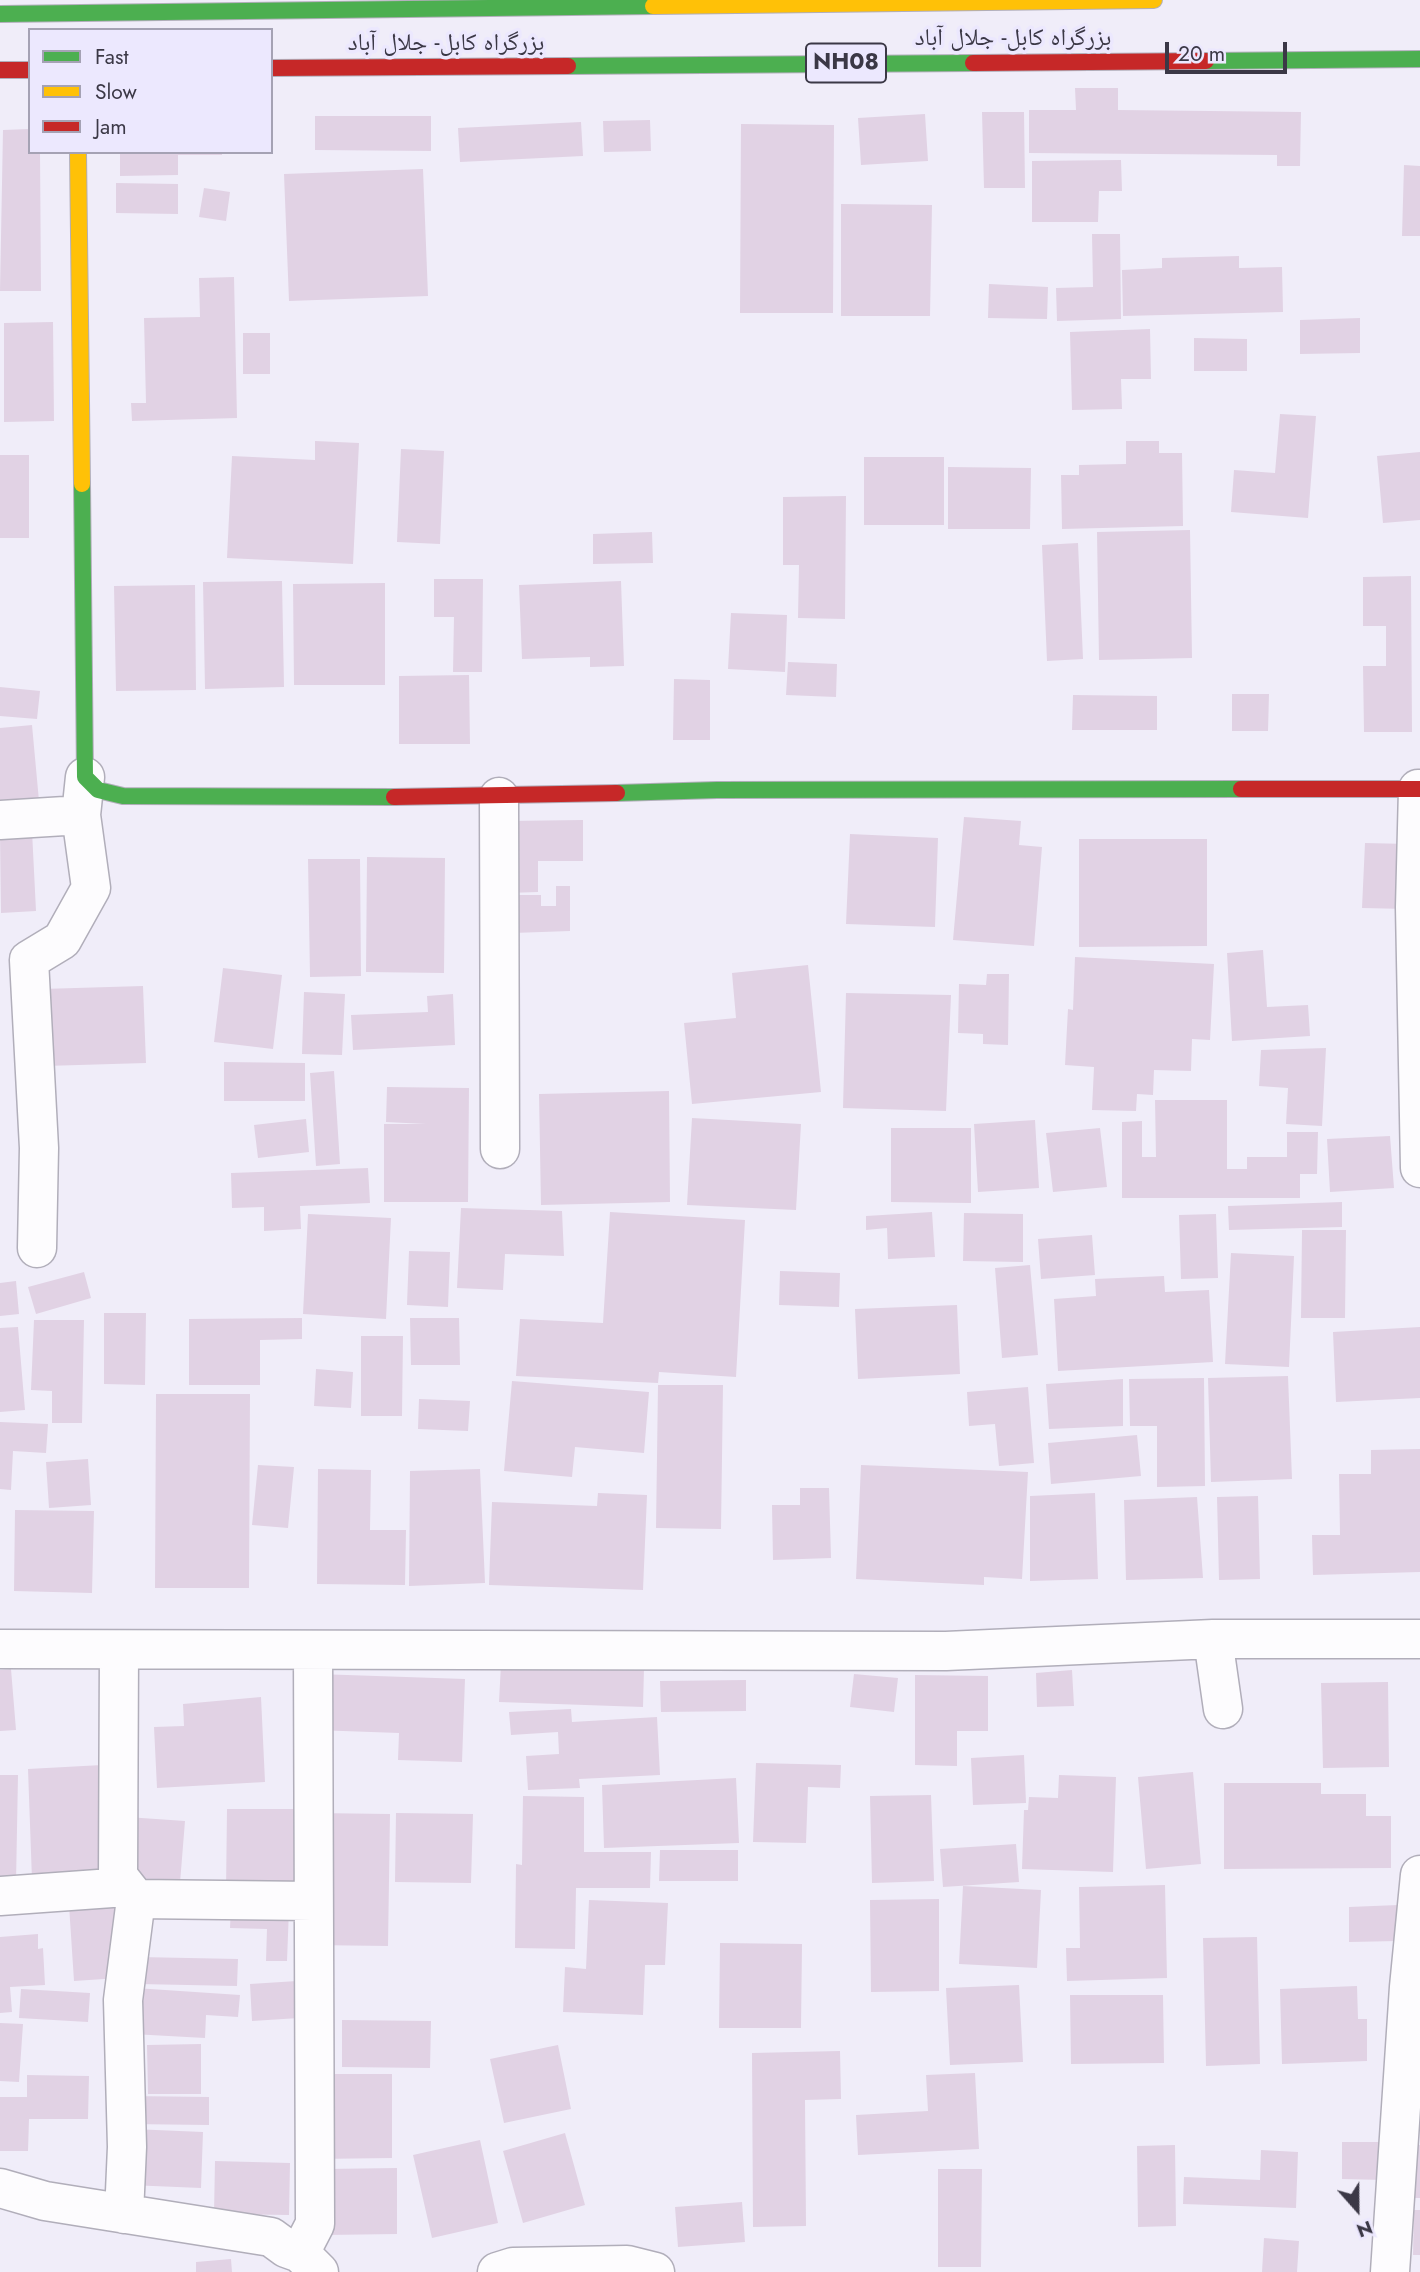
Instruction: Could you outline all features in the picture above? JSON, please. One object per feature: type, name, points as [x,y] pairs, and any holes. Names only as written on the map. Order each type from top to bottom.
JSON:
[{"type":"main road","name":"بزرگراه کابل- جلال آباد","points":[[0,14],[1154,0]]},
{"type":"main road","name":"بزرگراه کابل- جلال آباد","points":[[273,68],[1420,59]]},
{"type":"main road","points":[[0,70],[28,70]]},
{"type":"main road","points":[[79,154],[85,777],[99,790],[123,796],[499,797],[718,790],[1419,789]]},
{"type":"street","points":[[37,1248],[39,1148],[29,960],[62,940],[91,888],[80,815],[85,777]]},
{"type":"street","points":[[1419,789],[1415,907],[1420,1168]]},
{"type":"street","points":[[499,797],[500,1149]]},
{"type":"street","points":[[0,820],[80,815]]},
{"type":"street","points":[[1213,1639],[1223,1709]]},
{"type":"street","points":[[0,1649],[313,1652],[946,1651],[1213,1639],[1420,1639]]},
{"type":"street","points":[[119,1651],[118,1876],[131,1893],[123,2000],[127,2147],[124,2214]]},
{"type":"street","points":[[0,2188],[45,2201],[124,2214],[289,2258],[315,2224],[313,1652]]},
{"type":"street","points":[[1390,2272],[1409,1987],[1420,1875]]},
{"type":"street","points":[[0,1896],[131,1893],[312,1901]]},
{"type":"street","points":[[496,2272],[513,2267],[627,2265],[655,2272]]},
{"type":"building","points":[[1075,88],[1118,88],[1118,110],[1301,112],[1300,166],[1277,166],[1277,155],[1029,153],[1029,110],[1076,110]]},
{"type":"building","points":[[982,112],[1024,112],[1025,188],[984,188]]},
{"type":"building","points":[[925,114],[928,161],[861,165],[858,118]]},
{"type":"building","points":[[315,116],[431,116],[431,151],[315,150]]},
{"type":"building","points":[[650,120],[651,151],[604,152],[603,121]]},
{"type":"building","points":[[581,122],[583,156],[460,162],[458,128]]},
{"type":"building","points":[[741,124],[834,125],[833,313],[740,313]]},
{"type":"building","points":[[28,129],[28,154],[40,154],[41,291],[0,291],[3,130]]},
{"type":"building","points":[[120,154],[222,154],[178,155],[178,175],[120,176]]},
{"type":"building","points":[[1121,160],[1122,191],[1099,191],[1098,222],[1032,222],[1032,161]]},
{"type":"building","points":[[1404,165],[1420,166],[1420,236],[1402,236]]},
{"type":"building","points":[[423,169],[428,296],[289,301],[284,174]]},
{"type":"building","points":[[116,183],[178,184],[178,214],[116,213]]},
{"type":"building","points":[[204,188],[230,192],[226,221],[199,217]]},
{"type":"building","points":[[841,204],[932,205],[930,316],[841,316]]},
{"type":"building","points":[[1092,234],[1120,234],[1121,319],[1057,321],[1056,288],[1093,287]]},
{"type":"building","points":[[1239,256],[1239,268],[1282,267],[1283,312],[1123,316],[1122,270],[1162,268],[1162,258]]},
{"type":"building","points":[[234,277],[237,418],[132,421],[131,403],[146,403],[144,318],[200,317],[199,278]]},
{"type":"building","points":[[989,284],[1048,287],[1047,319],[988,318]]},
{"type":"building","points":[[1360,318],[1360,353],[1300,354],[1300,320]]},
{"type":"building","points":[[53,322],[54,421],[4,422],[4,323]]},
{"type":"building","points":[[1150,329],[1151,379],[1121,379],[1122,409],[1072,410],[1070,332]]},
{"type":"building","points":[[243,333],[270,333],[270,374],[243,374]]},
{"type":"building","points":[[1194,338],[1247,339],[1247,371],[1194,371]]},
{"type":"building","points":[[1280,414],[1316,416],[1308,518],[1231,512],[1234,470],[1275,473]]},
{"type":"building","points":[[315,441],[359,443],[353,564],[227,558],[232,456],[315,460]]},
{"type":"building","points":[[1126,441],[1159,441],[1159,453],[1182,453],[1183,526],[1062,529],[1061,475],[1079,475],[1079,465],[1126,464]]},
{"type":"building","points":[[401,449],[444,451],[440,544],[397,542]]},
{"type":"building","points":[[1420,452],[1420,520],[1383,523],[1377,456]]},
{"type":"building","points":[[0,455],[29,455],[29,538],[0,538]]},
{"type":"building","points":[[864,457],[944,457],[944,525],[864,525]]},
{"type":"building","points":[[948,467],[1031,468],[1030,529],[948,529]]},
{"type":"building","points":[[846,496],[845,619],[798,618],[799,565],[783,565],[783,497]]},
{"type":"building","points":[[1190,530],[1192,658],[1099,660],[1097,532]]},
{"type":"building","points":[[652,532],[653,563],[593,564],[593,534]]},
{"type":"building","points":[[1078,543],[1083,659],[1047,661],[1042,545]]},
{"type":"building","points":[[1411,576],[1412,732],[1364,732],[1363,666],[1386,666],[1386,626],[1363,626],[1363,577]]},
{"type":"building","points":[[434,579],[483,579],[482,672],[453,672],[454,617],[434,617]]},
{"type":"building","points":[[282,581],[284,687],[205,689],[203,582]]},
{"type":"building","points":[[621,581],[624,666],[590,667],[590,657],[522,659],[519,585]]},
{"type":"building","points":[[385,583],[385,685],[294,685],[293,584]]},
{"type":"building","points":[[195,585],[196,690],[116,691],[114,586]]},
{"type":"building","points":[[731,613],[787,615],[785,672],[728,669]]},
{"type":"building","points":[[788,662],[837,664],[836,697],[786,695]]},
{"type":"building","points":[[469,675],[470,744],[399,744],[399,676]]},
{"type":"building","points":[[674,679],[710,680],[710,740],[673,740]]},
{"type":"building","points":[[0,687],[40,691],[37,719],[0,716]]},
{"type":"building","points":[[1232,694],[1269,694],[1268,731],[1232,731]]},
{"type":"building","points":[[1073,695],[1157,696],[1157,730],[1072,730]]},
{"type":"building","points":[[32,725],[39,801],[0,804],[0,728]]},
{"type":"building","points":[[964,817],[1021,821],[1019,845],[1042,847],[1034,946],[953,940]]},
{"type":"building","points":[[583,820],[583,861],[538,861],[538,892],[507,893],[508,821]]},
{"type":"building","points":[[32,831],[36,911],[1,913],[0,833]]},
{"type":"building","points":[[850,834],[938,838],[935,927],[846,924]]},
{"type":"building","points":[[1079,839],[1207,839],[1207,946],[1079,947]]},
{"type":"building","points":[[1365,843],[1409,844],[1407,909],[1362,908]]},
{"type":"building","points":[[367,857],[445,858],[444,973],[366,972]]},
{"type":"building","points":[[308,859],[360,859],[361,976],[310,977]]},
{"type":"building","points":[[556,886],[570,886],[570,931],[513,933],[512,895],[541,895],[541,906],[556,906]]},
{"type":"building","points":[[1263,950],[1267,1007],[1308,1005],[1310,1036],[1232,1041],[1227,953]]},
{"type":"building","points":[[1075,957],[1214,964],[1210,1040],[1192,1039],[1191,1071],[1154,1070],[1153,1095],[1137,1094],[1136,1111],[1092,1110],[1094,1067],[1065,1065],[1068,1009],[1073,1010]]},
{"type":"building","points":[[808,965],[821,1092],[692,1104],[684,1023],[736,1018],[732,973]]},
{"type":"building","points":[[223,968],[282,975],[273,1049],[214,1042]]},
{"type":"building","points":[[987,974],[1009,974],[1008,1045],[983,1044],[983,1034],[958,1033],[959,984],[986,985]]},
{"type":"building","points":[[143,986],[146,1063],[45,1066],[42,989]]},
{"type":"building","points":[[304,992],[345,994],[342,1055],[302,1054]]},
{"type":"building","points":[[846,993],[951,995],[946,1111],[843,1108]]},
{"type":"building","points":[[453,994],[455,1045],[353,1050],[351,1015],[428,1012],[427,996]]},
{"type":"building","points":[[1326,1048],[1322,1126],[1286,1124],[1288,1088],[1259,1086],[1261,1050]]},
{"type":"building","points":[[224,1062],[305,1063],[305,1101],[224,1101]]},
{"type":"building","points":[[334,1071],[340,1164],[316,1166],[310,1073]]},
{"type":"building","points":[[387,1087],[469,1088],[468,1202],[384,1202],[384,1124],[426,1124],[386,1122]]},
{"type":"building","points":[[669,1091],[670,1202],[541,1205],[539,1094]]},
{"type":"building","points":[[1155,1100],[1227,1100],[1227,1169],[1247,1169],[1247,1157],[1287,1157],[1287,1132],[1318,1132],[1317,1174],[1300,1174],[1300,1198],[1122,1198],[1122,1122],[1142,1121],[1142,1157],[1156,1157]]},
{"type":"building","points":[[692,1118],[801,1124],[796,1210],[687,1205]]},
{"type":"building","points":[[306,1119],[309,1152],[258,1158],[254,1125]]},
{"type":"building","points":[[1035,1120],[1039,1188],[978,1192],[974,1124]]},
{"type":"building","points":[[891,1128],[971,1128],[971,1203],[891,1202]]},
{"type":"building","points":[[1100,1128],[1107,1187],[1053,1192],[1046,1133]]},
{"type":"building","points":[[1390,1136],[1394,1188],[1330,1192],[1327,1139]]},
{"type":"building","points":[[368,1168],[370,1203],[300,1206],[301,1229],[264,1231],[264,1207],[232,1208],[231,1173]]},
{"type":"building","points":[[1342,1202],[1342,1227],[1229,1230],[1228,1206]]},
{"type":"building","points":[[461,1208],[562,1211],[564,1256],[505,1254],[503,1290],[457,1288]]},
{"type":"building","points":[[610,1212],[745,1220],[736,1377],[659,1372],[658,1383],[516,1376],[520,1319],[603,1323]]},
{"type":"building","points":[[932,1212],[935,1257],[888,1259],[887,1228],[866,1230],[866,1216]]},
{"type":"building","points":[[964,1213],[1023,1214],[1023,1262],[963,1261]]},
{"type":"building","points":[[308,1214],[391,1218],[386,1319],[303,1314]]},
{"type":"building","points":[[1216,1214],[1218,1278],[1181,1279],[1179,1215]]},
{"type":"building","points":[[1302,1230],[1346,1230],[1345,1318],[1301,1318]]},
{"type":"building","points":[[1092,1235],[1095,1275],[1041,1279],[1038,1239]]},
{"type":"building","points":[[409,1251],[450,1252],[448,1307],[407,1305]]},
{"type":"building","points":[[1231,1253],[1294,1256],[1289,1367],[1225,1364]]},
{"type":"building","points":[[1030,1265],[1038,1355],[1002,1358],[995,1268]]},
{"type":"building","points":[[780,1271],[840,1273],[839,1307],[779,1305]]},
{"type":"building","points":[[84,1272],[91,1298],[36,1314],[28,1287]]},
{"type":"building","points":[[1164,1276],[1165,1292],[1209,1290],[1213,1362],[1058,1371],[1054,1299],[1096,1296],[1095,1279]]},
{"type":"building","points":[[16,1281],[19,1314],[0,1316],[0,1283]]},
{"type":"building","points":[[957,1305],[960,1374],[858,1379],[855,1309]]},
{"type":"building","points":[[104,1313],[146,1313],[145,1385],[104,1384]]},
{"type":"building","points":[[302,1318],[302,1339],[260,1340],[260,1385],[189,1385],[189,1319]]},
{"type":"building","points":[[410,1318],[459,1318],[460,1365],[411,1365]]},
{"type":"building","points":[[34,1320],[84,1320],[82,1423],[52,1423],[52,1391],[31,1390]]},
{"type":"building","points":[[18,1327],[25,1410],[0,1412],[0,1328]]},
{"type":"building","points":[[1420,1327],[1420,1398],[1336,1402],[1333,1332]]},
{"type":"building","points":[[361,1336],[403,1336],[402,1416],[361,1416]]},
{"type":"building","points":[[316,1369],[353,1372],[351,1408],[314,1406]]},
{"type":"building","points":[[1288,1376],[1292,1479],[1211,1482],[1208,1378]]},
{"type":"building","points":[[1204,1378],[1205,1486],[1157,1487],[1157,1426],[1130,1426],[1129,1379]]},
{"type":"building","points":[[1123,1379],[1123,1426],[1049,1429],[1046,1384]]},
{"type":"building","points":[[512,1381],[649,1392],[644,1453],[575,1447],[572,1477],[504,1471]]},
{"type":"building","points":[[658,1385],[723,1385],[721,1529],[656,1528]]},
{"type":"building","points":[[1028,1387],[1034,1463],[999,1466],[995,1424],[969,1426],[967,1392]]},
{"type":"building","points":[[156,1394],[250,1394],[249,1588],[155,1588]]},
{"type":"building","points":[[419,1399],[470,1401],[468,1431],[418,1429]]},
{"type":"building","points":[[0,1422],[48,1424],[46,1453],[13,1451],[11,1490],[0,1489]]},
{"type":"building","points":[[1137,1435],[1141,1476],[1051,1484],[1048,1443]]},
{"type":"building","points":[[1420,1449],[1420,1572],[1313,1575],[1312,1535],[1340,1535],[1339,1474],[1371,1474],[1371,1450]]},
{"type":"building","points":[[88,1459],[91,1505],[49,1508],[46,1462]]},
{"type":"building","points":[[258,1465],[294,1467],[288,1528],[252,1525]]},
{"type":"building","points":[[861,1465],[1028,1472],[1022,1579],[984,1577],[984,1585],[856,1579]]},
{"type":"building","points":[[318,1469],[371,1470],[370,1530],[406,1530],[405,1585],[317,1584]]},
{"type":"building","points":[[480,1469],[485,1583],[409,1586],[410,1471]]},
{"type":"building","points":[[800,1488],[829,1488],[831,1558],[773,1560],[772,1505],[800,1505]]},
{"type":"building","points":[[598,1493],[647,1495],[643,1590],[489,1585],[492,1502],[597,1506]]},
{"type":"building","points":[[1095,1493],[1098,1579],[1030,1581],[1030,1496]]},
{"type":"building","points":[[1258,1496],[1260,1579],[1219,1580],[1217,1497]]},
{"type":"building","points":[[1197,1497],[1203,1578],[1126,1580],[1124,1500]]},
{"type":"building","points":[[15,1510],[94,1511],[92,1593],[14,1591]]},
{"type":"building","points":[[501,1664],[644,1668],[643,1707],[499,1702]]},
{"type":"building","points":[[11,1669],[16,1730],[0,1731],[0,1670]]},
{"type":"building","points":[[1072,1670],[1074,1706],[1037,1707],[1036,1673]]},
{"type":"building","points":[[317,1674],[465,1679],[462,1762],[398,1760],[399,1733],[315,1730]]},
{"type":"building","points":[[854,1674],[898,1678],[894,1712],[850,1707]]},
{"type":"building","points":[[915,1675],[988,1676],[988,1731],[957,1731],[957,1766],[915,1765]]},
{"type":"building","points":[[746,1680],[746,1711],[661,1712],[660,1681]]},
{"type":"building","points":[[1388,1682],[1389,1767],[1323,1768],[1321,1683]]},
{"type":"building","points":[[261,1697],[265,1782],[157,1788],[154,1727],[184,1726],[183,1704]]},
{"type":"building","points":[[571,1709],[572,1722],[657,1717],[660,1775],[579,1779],[580,1788],[528,1790],[526,1756],[559,1754],[558,1732],[511,1735],[509,1712]]},
{"type":"building","points":[[1024,1755],[1026,1803],[973,1805],[971,1758]]},
{"type":"building","points":[[756,1763],[841,1765],[840,1788],[808,1787],[806,1843],[753,1842]]},
{"type":"building","points":[[102,1765],[107,1877],[32,1880],[28,1769]]},
{"type":"building","points":[[1193,1772],[1201,1864],[1146,1869],[1138,1777]]},
{"type":"building","points":[[0,1775],[18,1775],[16,1883],[0,1882]]},
{"type":"building","points":[[1059,1775],[1116,1777],[1113,1872],[1022,1869],[1024,1810],[1028,1810],[1029,1797],[1058,1798]]},
{"type":"building","points":[[736,1778],[739,1843],[604,1848],[602,1785]]},
{"type":"building","points":[[1224,1783],[1321,1783],[1321,1794],[1366,1794],[1366,1816],[1391,1816],[1391,1868],[1224,1869]]},
{"type":"building","points":[[931,1795],[934,1881],[872,1883],[870,1796]]},
{"type":"building","points":[[523,1796],[584,1797],[584,1852],[651,1852],[650,1888],[576,1888],[575,1949],[515,1948],[516,1864],[522,1865]]},
{"type":"building","points":[[227,1809],[295,1809],[294,1892],[226,1891]]},
{"type":"building","points":[[315,1813],[390,1814],[388,1946],[312,1945]]},
{"type":"building","points":[[396,1813],[473,1814],[471,1883],[395,1882]]},
{"type":"building","points":[[127,1817],[185,1821],[180,1883],[122,1878]]},
{"type":"building","points":[[1016,1844],[1019,1882],[943,1887],[940,1849]]},
{"type":"building","points":[[660,1850],[738,1850],[738,1881],[659,1881]]},
{"type":"building","points":[[1165,1885],[1167,1978],[1067,1981],[1066,1948],[1080,1948],[1079,1887]]},
{"type":"building","points":[[963,1886],[1041,1890],[1037,1968],[959,1964]]},
{"type":"building","points":[[939,1899],[939,1991],[871,1992],[870,1900]]},
{"type":"building","points":[[589,1900],[668,1903],[665,1965],[645,1965],[643,2015],[563,2012],[565,1967],[586,1969]]},
{"type":"building","points":[[114,1901],[119,1978],[74,1981],[69,1905]]},
{"type":"building","points":[[1398,1905],[1398,1941],[1349,1942],[1349,1907]]},
{"type":"building","points":[[231,1908],[289,1909],[287,1961],[266,1961],[267,1929],[230,1928]]},
{"type":"building","points":[[38,1934],[38,1949],[43,1948],[45,1985],[10,1987],[12,2012],[0,2013],[0,1937]]},
{"type":"building","points":[[1257,1937],[1260,2064],[1206,2066],[1203,1938]]},
{"type":"building","points":[[720,1943],[802,1944],[801,2028],[719,2028]]},
{"type":"building","points":[[139,1957],[238,1959],[237,1986],[138,1984]]},
{"type":"building","points":[[297,1981],[299,2018],[252,2021],[250,1984]]},
{"type":"building","points":[[1019,1985],[1023,2062],[950,2065],[946,1988]]},
{"type":"building","points":[[1357,1986],[1358,2019],[1367,2019],[1367,2061],[1282,2064],[1280,1989]]},
{"type":"building","points":[[135,1988],[240,1995],[238,2017],[206,2015],[205,2038],[132,2034]]},
{"type":"building","points":[[21,1989],[90,1993],[88,2022],[19,2018]]},
{"type":"building","points":[[1070,1995],[1163,1995],[1164,2063],[1071,2064]]},
{"type":"building","points":[[342,2020],[431,2021],[430,2068],[342,2067]]},
{"type":"building","points":[[0,2023],[23,2024],[19,2082],[0,2081]]},
{"type":"building","points":[[201,2044],[201,2094],[148,2094],[147,2045]]},
{"type":"building","points":[[558,2045],[571,2109],[504,2123],[490,2059]]},
{"type":"building","points":[[840,2051],[841,2099],[805,2100],[806,2226],[753,2227],[752,2053]]},
{"type":"building","points":[[975,2073],[979,2149],[858,2155],[856,2115],[928,2111],[926,2075]]},
{"type":"building","points":[[316,2074],[392,2074],[392,2158],[316,2159]]},
{"type":"building","points":[[27,2075],[89,2076],[88,2119],[29,2119],[28,2151],[0,2151],[0,2097],[27,2097]]},
{"type":"building","points":[[129,2096],[209,2097],[209,2125],[128,2124]]},
{"type":"building","points":[[132,2129],[203,2132],[201,2188],[129,2185]]},
{"type":"building","points":[[565,2133],[585,2205],[523,2223],[503,2151]]},
{"type":"building","points":[[480,2140],[498,2223],[432,2238],[413,2155]]},
{"type":"building","points":[[1342,2142],[1386,2142],[1385,2180],[1342,2179]]},
{"type":"building","points":[[1175,2145],[1176,2226],[1138,2227],[1137,2146]]},
{"type":"building","points":[[1409,2145],[1420,2145],[1420,2198],[1410,2198]]},
{"type":"building","points":[[1261,2150],[1298,2152],[1296,2208],[1183,2204],[1184,2177],[1260,2180]]},
{"type":"building","points":[[215,2161],[290,2163],[289,2215],[214,2214]]},
{"type":"building","points":[[397,2168],[397,2234],[326,2235],[326,2169]]},
{"type":"building","points":[[938,2169],[982,2169],[981,2267],[938,2267]]},
{"type":"building","points":[[742,2202],[745,2242],[678,2247],[675,2207]]},
{"type":"building","points":[[1414,2210],[1420,2210],[1420,2255],[1413,2255]]},
{"type":"building","points":[[1264,2238],[1299,2241],[1297,2272],[1262,2272]]},
{"type":"building","points":[[231,2259],[232,2272],[196,2272],[196,2262]]},
{"type":"traffic: fast","points":[[0,14],[653,6]]},
{"type":"traffic: fast","points":[[1206,61],[1420,59]]},
{"type":"traffic: fast","points":[[568,66],[973,63]]},
{"type":"traffic: fast","points":[[82,484],[85,777],[98,790],[123,796],[394,797]]},
{"type":"traffic: fast","points":[[617,793],[717,790],[1241,789]]},
{"type":"traffic: slow","points":[[653,6],[1154,0]]},
{"type":"traffic: slow","points":[[78,154],[82,484]]},
{"type":"traffic: jam","points":[[973,63],[1206,61]]},
{"type":"traffic: jam","points":[[273,68],[568,66]]},
{"type":"traffic: jam","points":[[0,70],[28,70]]},
{"type":"traffic: jam","points":[[1241,789],[1420,789]]},
{"type":"traffic: jam","points":[[394,797],[617,793]]}]
